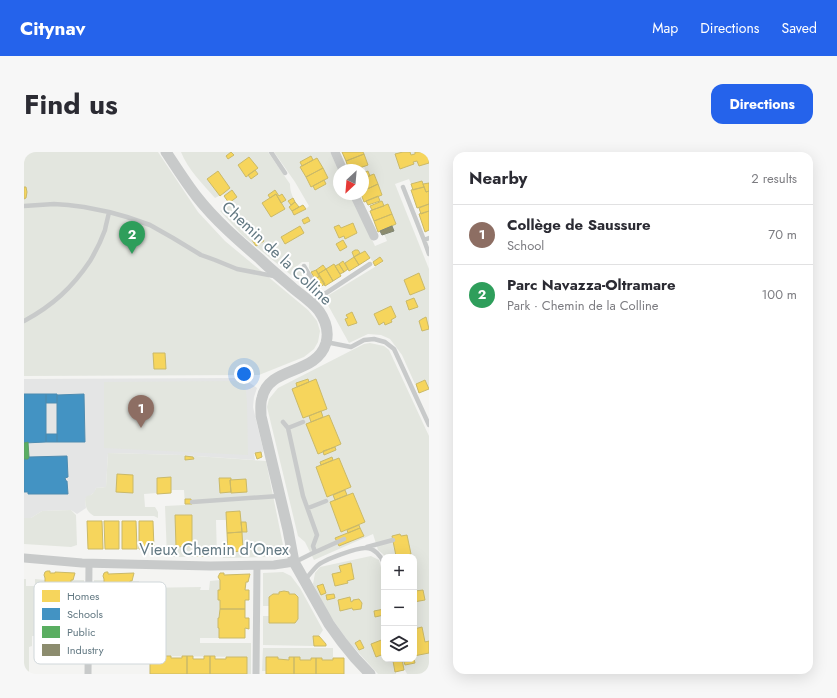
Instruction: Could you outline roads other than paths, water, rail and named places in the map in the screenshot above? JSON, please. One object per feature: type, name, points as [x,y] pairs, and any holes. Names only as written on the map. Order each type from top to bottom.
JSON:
[{"type":"street","name":"Chemin de la Colline","points":[[166,152],[198,199],[233,235],[318,310],[325,322],[327,332],[326,342]]},
{"type":"street","points":[[335,152],[340,164]]},
{"type":"street","points":[[357,200],[374,236]]},
{"type":"street","points":[[294,562],[288,530],[261,416],[261,402],[268,385],[279,376],[308,364],[317,357],[326,342]]},
{"type":"street","name":"Vieux Chemin d'Onex","points":[[24,558],[89,564],[210,566],[274,565],[294,562],[329,624],[355,658],[370,674]]},
{"type":"street","points":[[89,564],[89,582]]},
{"type":"street","points":[[256,674],[257,565]]},
{"type":"street","points":[[88,664],[88,674]]},
{"type":"lane","points":[[270,152],[285,172]]},
{"type":"lane","points":[[403,186],[429,254]]},
{"type":"lane","points":[[24,206],[54,204],[84,207],[109,212],[134,219],[150,226],[174,238],[201,255],[237,269],[280,277]]},
{"type":"lane","points":[[24,321],[56,301],[73,284],[96,250],[104,231],[109,212]]},
{"type":"lane","points":[[424,240],[429,238]]},
{"type":"lane","points":[[311,303],[370,264]]},
{"type":"lane","points":[[304,266],[322,296]]},
{"type":"lane","points":[[326,342],[351,346],[364,340],[374,339],[385,342],[394,349],[429,425]]},
{"type":"lane","points":[[283,422],[288,428],[303,496],[317,535],[313,546],[315,552]]},
{"type":"lane","points":[[288,428],[303,422]]},
{"type":"lane","points":[[192,502],[280,496]]},
{"type":"lane","points":[[308,508],[326,501]]},
{"type":"lane","points":[[294,562],[344,539]]},
{"type":"lane","points":[[305,580],[316,566],[323,561],[359,548],[366,548],[392,540]]},
{"type":"lane","points":[[366,548],[374,551],[381,558]]},
{"type":"place","name":"Parc Navazza-Oltramare","points":[[132,254]]},
{"type":"place","name":"Collège de Saussure","points":[[141,428]]}]
